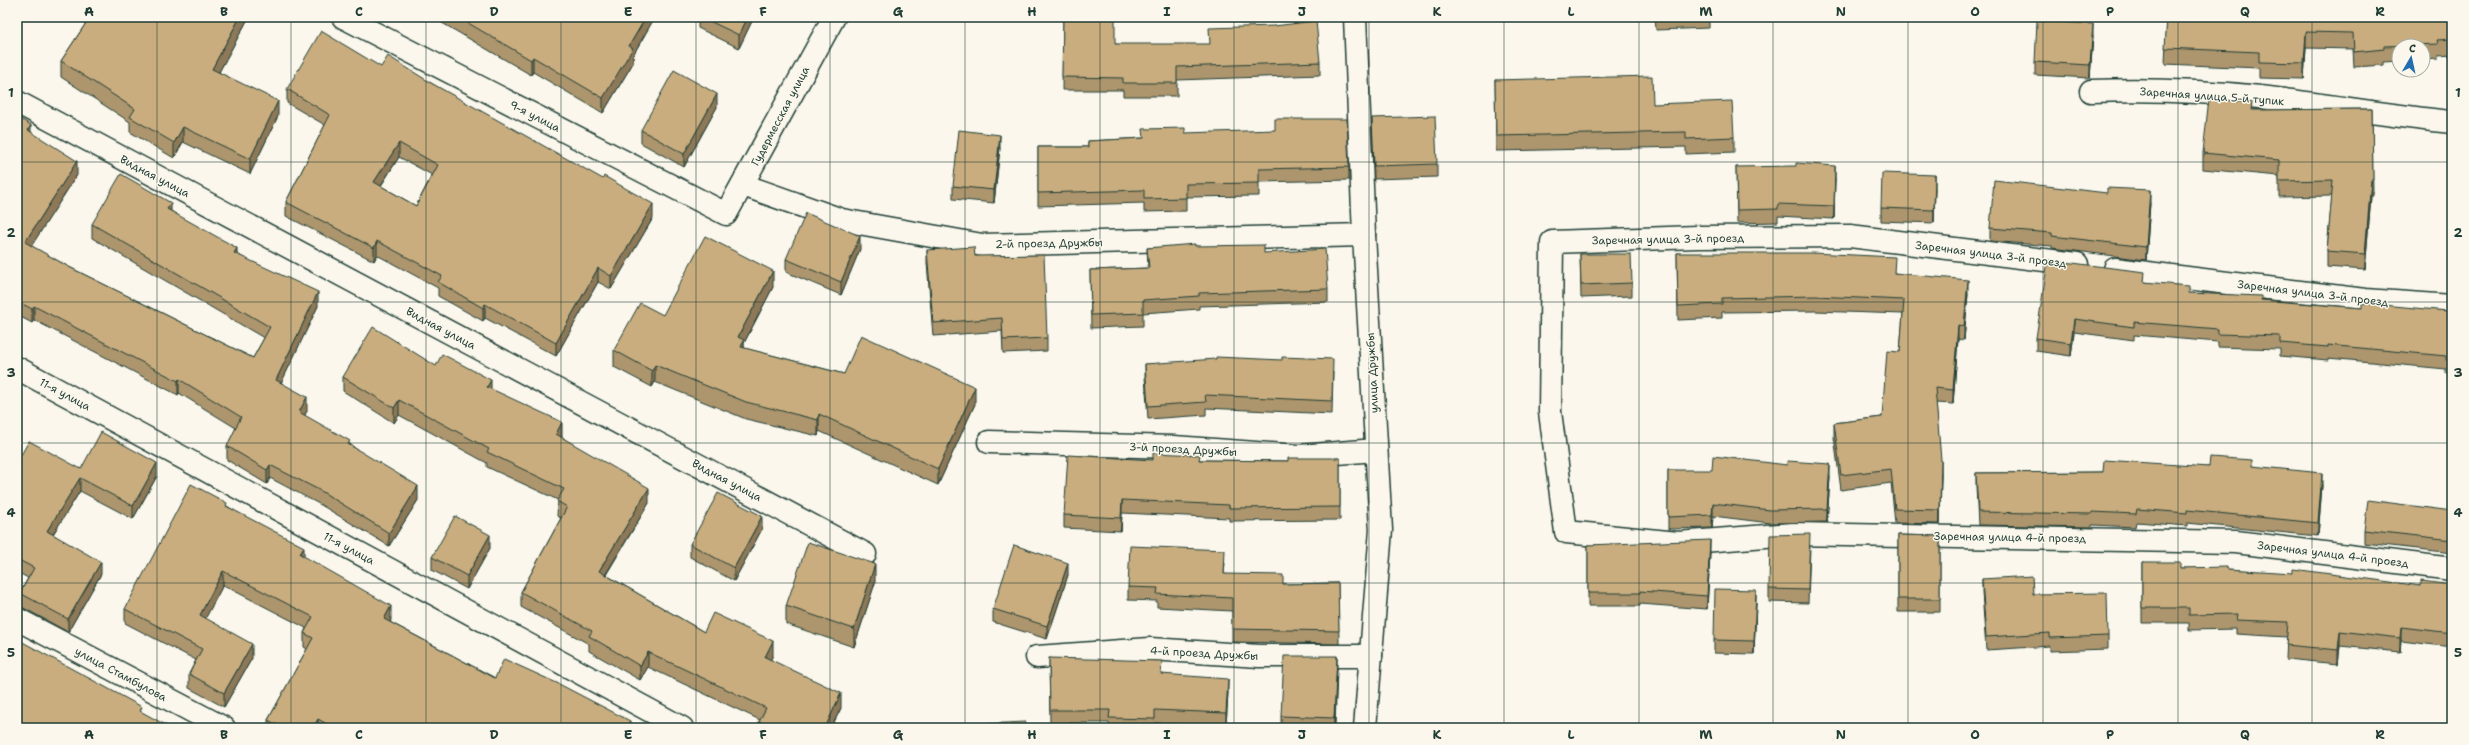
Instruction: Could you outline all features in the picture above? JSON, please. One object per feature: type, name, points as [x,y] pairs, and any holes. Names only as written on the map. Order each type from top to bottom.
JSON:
[{"type":"street","name":"9-я улица","points":[[343,17],[726,214]]},
{"type":"street","name":"Гудермесская улица","points":[[726,214],[834,17]]},
{"type":"street","name":"улица Дружбы","points":[[1356,17],[1364,235],[1381,530],[1365,728]]},
{"type":"street","name":"Заречная улица 5-й тупик","points":[[2091,91],[2145,90],[2260,97],[2372,114],[2452,122]]},
{"type":"street","name":"Видная улица","points":[[17,102],[865,554]]},
{"type":"street","name":"2-й проезд Дружбы","points":[[743,185],[842,220],[982,245],[1364,235]]},
{"type":"street","name":"Заречная улица 3-й проезд","points":[[1566,532],[1550,412],[1552,242],[1697,237],[1850,236],[2365,300],[2452,306]]},
{"type":"street","name":"11-я улица","points":[[17,368],[682,728]]},
{"type":"street","name":"3-й проезд Дружбы","points":[[989,442],[1174,447],[1299,456],[1376,450]]},
{"type":"street","name":"Заречная улица 4-й проезд","points":[[1566,532],[1678,543],[1792,534],[2236,542],[2452,569]]},
{"type":"street","name":"улица Стамбулова","points":[[17,619],[224,728]]},
{"type":"street","name":"4-й проезд Дружбы","points":[[1037,657],[1150,649],[1259,656],[1371,656]]},
{"type":"building","points":[[90,17],[240,17],[212,69],[278,101],[250,159],[183,127],[174,143],[130,117],[135,109],[61,61]]},
{"type":"building","points":[[458,17],[646,17],[629,46],[633,48],[603,98],[533,57],[531,60]]},
{"type":"building","points":[[701,17],[748,17],[739,35]]},
{"type":"building","points":[[1063,17],[1115,17],[1115,44],[1210,44],[1209,28],[1274,26],[1316,21],[1320,62],[1177,67],[1177,83],[1123,83],[1123,78],[1062,77]]},
{"type":"building","points":[[2167,17],[2452,17],[2452,39],[2437,40],[2438,44],[2431,44],[2431,38],[2391,38],[2391,46],[2384,46],[2384,49],[2354,52],[2353,33],[2306,32],[2304,63],[2259,62],[2259,52],[2165,48]]},
{"type":"building","points":[[2037,21],[2093,24],[2090,65],[2035,62]]},
{"type":"building","points":[[321,31],[381,67],[388,56],[431,83],[603,179],[604,176],[653,204],[611,276],[598,268],[556,343],[485,304],[483,308],[438,282],[442,276],[377,241],[374,248],[286,202],[330,115],[287,89]],"holes":[[[399,143],[438,165],[416,206],[374,182]]]},
{"type":"building","points":[[674,70],[717,94],[684,154],[641,130]]},
{"type":"building","points":[[1652,76],[1653,104],[1732,101],[1734,137],[1686,139],[1686,132],[1496,136],[1495,80]]},
{"type":"building","points":[[2209,98],[2252,103],[2251,110],[2372,109],[2373,180],[2371,180],[2365,254],[2327,251],[2333,180],[2279,181],[2279,160],[2203,153]]},
{"type":"building","points":[[1435,116],[1437,164],[1374,166],[1372,118]]},
{"type":"building","points":[[17,117],[31,125],[28,130],[77,161],[25,242],[69,267],[253,358],[270,327],[92,224],[121,174],[171,203],[167,209],[237,248],[234,253],[318,292],[276,380],[307,397],[299,412],[350,441],[348,444],[418,486],[389,533],[321,491],[270,465],[267,470],[227,446],[241,417],[179,379],[178,381],[34,306],[32,309],[17,301]]},
{"type":"building","points":[[1275,119],[1347,119],[1349,167],[1259,169],[1259,183],[1186,184],[1186,198],[1144,199],[1144,190],[1038,193],[1038,147],[1088,147],[1088,141],[1144,138],[1143,129],[1185,128],[1185,133],[1275,130]]},
{"type":"building","points":[[959,130],[1000,135],[994,190],[953,186]]},
{"type":"building","points":[[1796,163],[1835,166],[1834,206],[1778,204],[1778,209],[1737,210],[1736,167],[1796,166]]},
{"type":"building","points":[[1882,173],[1935,175],[1934,210],[1881,208]]},
{"type":"building","points":[[1994,180],[2107,193],[2107,188],[2150,190],[2146,247],[2052,236],[2052,233],[1990,228]]},
{"type":"building","points":[[806,213],[860,236],[841,282],[786,259]]},
{"type":"building","points":[[2452,234],[2452,281],[2448,280]]},
{"type":"building","points":[[705,236],[773,271],[738,337],[744,340],[741,347],[844,374],[861,335],[975,387],[938,469],[819,414],[818,420],[746,402],[655,365],[652,371],[614,350],[640,303],[663,315]]},
{"type":"building","points":[[1195,244],[1195,246],[1264,245],[1264,253],[1325,249],[1328,289],[1199,293],[1199,296],[1143,300],[1143,313],[1091,315],[1090,270],[1149,268],[1147,248]]},
{"type":"building","points":[[974,247],[975,256],[1044,255],[1047,338],[1003,340],[1002,318],[933,323],[927,250]]},
{"type":"building","points":[[1677,253],[1812,253],[1895,257],[1894,273],[1968,280],[1964,326],[1958,325],[1953,390],[1935,388],[1941,460],[1940,510],[1895,509],[1891,469],[1841,475],[1834,423],[1882,417],[1887,351],[1900,352],[1904,300],[1815,296],[1722,298],[1722,304],[1678,306]]},
{"type":"building","points":[[1580,254],[1631,254],[1632,283],[1581,285]]},
{"type":"building","points":[[2048,260],[2145,272],[2144,282],[2189,286],[2189,293],[2261,296],[2261,300],[2362,308],[2362,303],[2447,311],[2448,305],[2452,305],[2452,360],[2446,360],[2446,356],[2328,345],[2328,347],[2280,343],[2280,336],[2218,334],[2218,329],[2134,322],[2134,327],[2074,319],[2071,343],[2036,338]]},
{"type":"building","points":[[373,327],[436,366],[442,354],[491,380],[487,387],[562,422],[556,434],[649,488],[599,571],[704,632],[713,613],[773,641],[765,657],[841,693],[825,728],[773,728],[759,722],[766,708],[648,652],[640,666],[589,636],[592,631],[521,592],[567,507],[557,501],[564,489],[487,452],[489,449],[399,400],[394,408],[343,377]]},
{"type":"building","points":[[1216,357],[1282,360],[1282,357],[1333,359],[1332,401],[1205,395],[1206,402],[1148,406],[1145,364],[1216,359]]},
{"type":"building","points":[[101,432],[157,463],[133,506],[80,478],[47,531],[101,562],[68,619],[20,593],[34,568],[17,559],[17,462],[29,441],[81,469]]},
{"type":"building","points":[[1153,453],[1200,455],[1199,460],[1288,461],[1288,458],[1340,458],[1340,507],[1229,508],[1229,505],[1122,500],[1121,518],[1064,515],[1068,455],[1153,460]]},
{"type":"building","points":[[1713,456],[1787,465],[1787,461],[1830,464],[1827,509],[1770,510],[1713,503],[1712,515],[1668,517],[1668,470],[1712,470]]},
{"type":"building","points":[[2210,457],[2252,460],[2252,466],[2322,473],[2318,523],[2187,510],[2187,513],[2137,509],[2136,514],[2092,512],[2092,514],[1978,512],[1976,473],[2103,472],[2104,460],[2209,467]]},
{"type":"building","points":[[191,484],[227,503],[226,506],[304,547],[300,554],[391,606],[384,619],[495,678],[504,659],[559,684],[630,721],[626,728],[334,728],[318,719],[313,728],[283,728],[268,720],[313,638],[304,633],[313,617],[223,571],[200,615],[252,644],[224,693],[189,674],[202,649],[125,609]]},
{"type":"building","points":[[718,493],[762,516],[734,568],[690,544]]},
{"type":"building","points":[[2368,500],[2452,511],[2452,540],[2364,530]]},
{"type":"building","points":[[455,516],[490,535],[467,576],[432,557]]},
{"type":"building","points":[[1810,534],[1808,590],[1769,589],[1770,535]]},
{"type":"building","points":[[1898,535],[1940,536],[1940,599],[1898,599]]},
{"type":"building","points":[[1710,540],[1707,596],[1640,591],[1640,593],[1588,593],[1588,545]]},
{"type":"building","points":[[808,542],[875,564],[854,629],[786,606]]},
{"type":"building","points":[[1014,545],[1068,563],[1047,626],[993,609]]},
{"type":"building","points":[[1130,546],[1225,550],[1224,574],[1283,575],[1283,584],[1338,583],[1339,631],[1232,629],[1232,598],[1157,594],[1158,588],[1128,587]]},
{"type":"building","points":[[2142,562],[2180,562],[2180,568],[2227,567],[2227,569],[2293,573],[2293,569],[2421,586],[2421,581],[2452,585],[2452,633],[2401,627],[2400,638],[2340,631],[2338,650],[2286,645],[2288,622],[2236,620],[2237,614],[2189,615],[2189,608],[2142,608]]},
{"type":"building","points":[[2032,576],[2033,594],[2107,593],[2108,636],[2050,638],[2050,633],[1986,637],[1982,579]]},
{"type":"building","points":[[1715,589],[1756,590],[1754,641],[1714,640]]},
{"type":"building","points":[[17,639],[142,707],[140,711],[171,728],[17,728]]},
{"type":"building","points":[[1284,656],[1337,656],[1334,718],[1281,716]]},
{"type":"building","points":[[1049,658],[1162,661],[1161,674],[1228,679],[1226,713],[1155,710],[1155,719],[1109,718],[1110,710],[1050,710]]},
{"type":"building","points":[[1026,722],[1026,728],[963,728],[962,725]]}]
